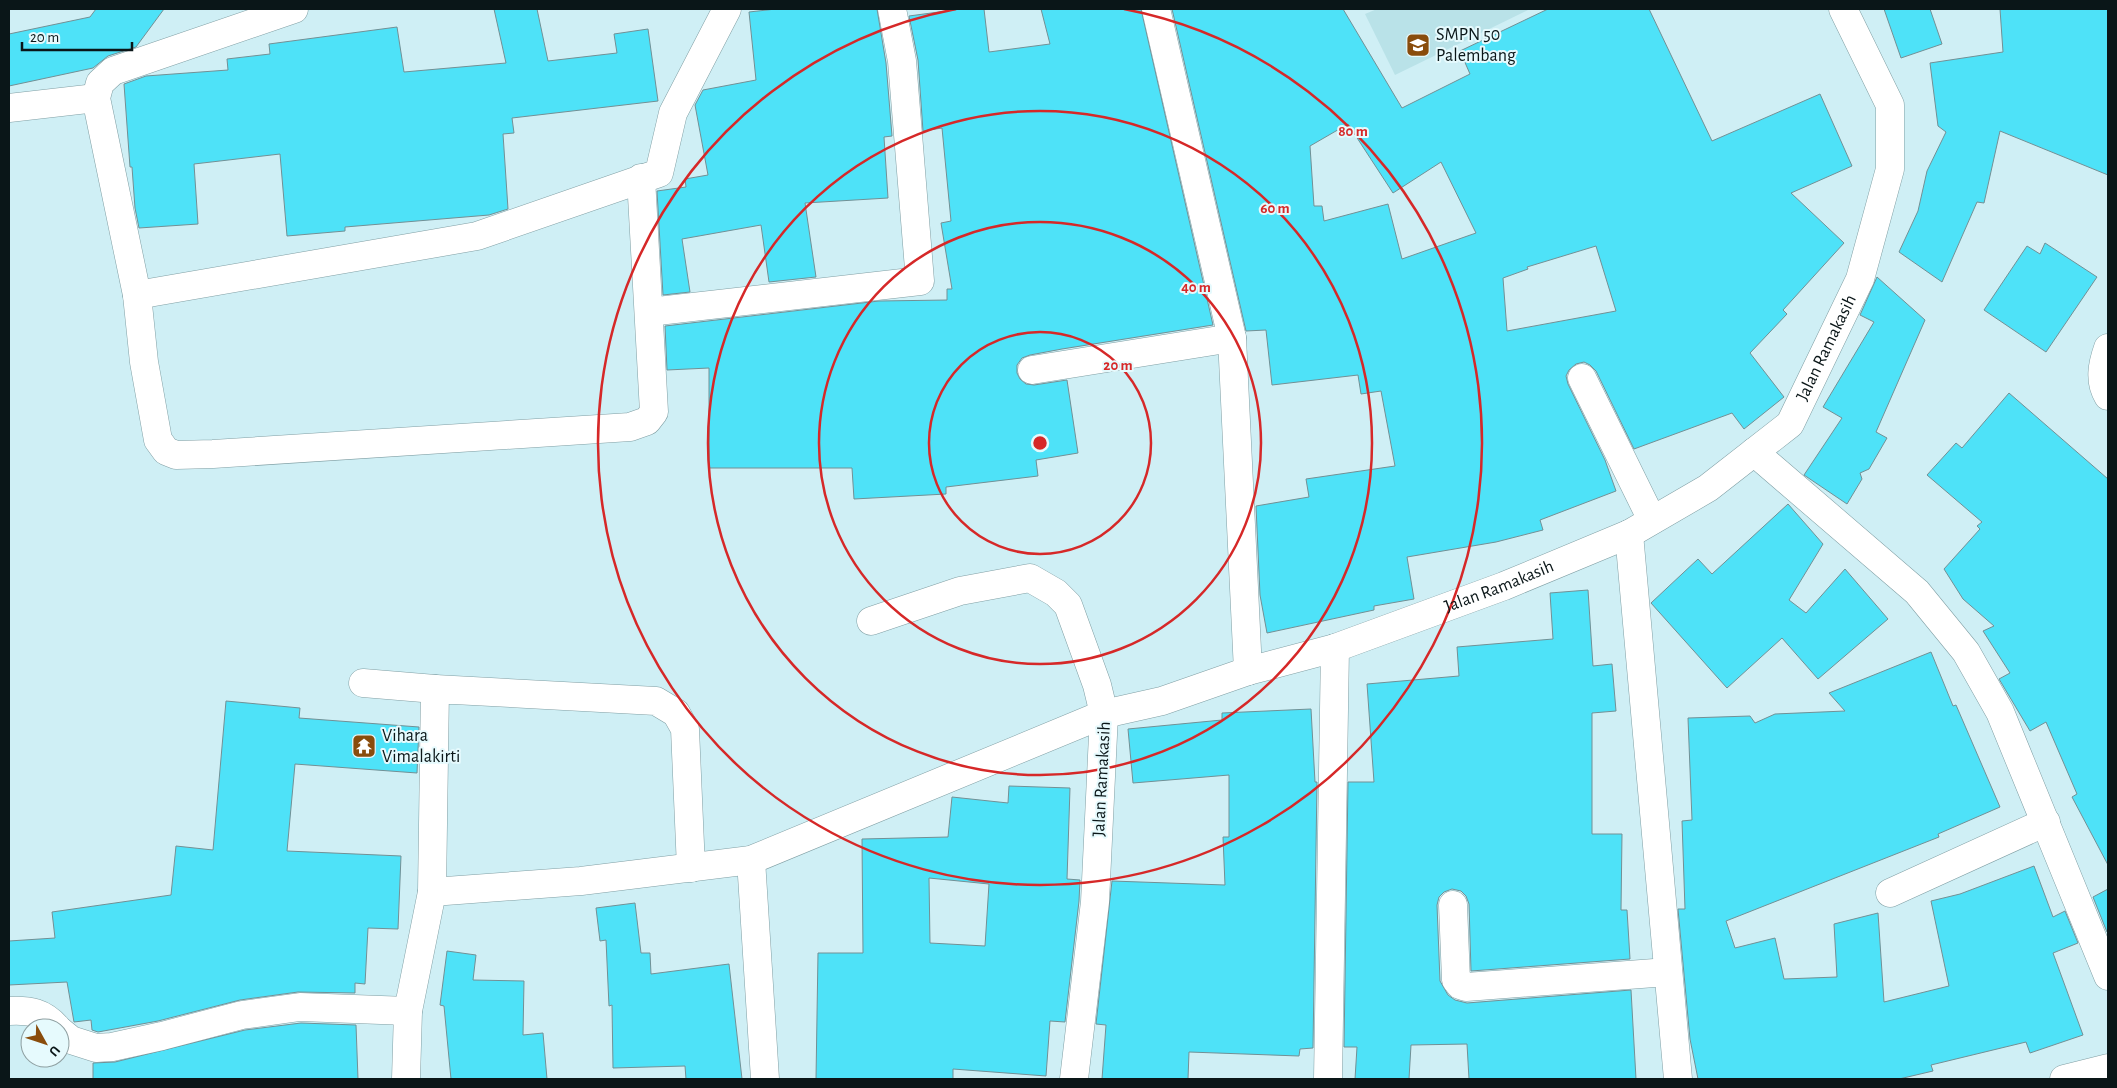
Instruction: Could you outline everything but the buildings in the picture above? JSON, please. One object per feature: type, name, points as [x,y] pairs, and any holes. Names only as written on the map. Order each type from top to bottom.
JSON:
[{"type":"street","points":[[294,9],[113,71],[100,83],[96,98],[137,295],[144,362],[158,440],[166,451],[176,455],[630,427],[647,421],[654,412],[642,178]]},
{"type":"street","points":[[137,295],[477,236],[659,173],[673,113],[727,9]]},
{"type":"street","points":[[648,312],[920,281],[902,62],[892,9]]},
{"type":"street","points":[[1156,9],[1232,338],[1248,671]]},
{"type":"street","name":"Jalan Ramakasih","points":[[1074,1079],[1095,902],[1104,714],[1162,700],[1248,671],[1335,648],[1504,586],[1641,527],[1708,488],[1790,424],[1860,279],[1890,169],[1890,105],[1843,9]]},
{"type":"street","points":[[9,108],[96,98]]},
{"type":"street","points":[[1032,370],[1232,338]]},
{"type":"street","points":[[2108,348],[2103,363],[2102,387],[2108,396]]},
{"type":"street","points":[[1582,378],[1641,527],[1668,972],[1678,1079]]},
{"type":"street","points":[[1754,452],[1917,592],[1966,652],[2000,712],[2108,976]]},
{"type":"street","points":[[432,892],[581,881],[751,860],[1104,714],[1097,685],[1068,605],[1056,593],[1030,578],[960,591],[871,621]]},
{"type":"street","points":[[1328,1079],[1335,648]]},
{"type":"street","points":[[363,683],[436,689],[656,701],[676,713],[685,729],[691,868]]},
{"type":"street","points":[[406,1079],[408,1011],[432,892],[436,689]]},
{"type":"street","points":[[1890,893],[2046,822]]},
{"type":"street","points":[[751,860],[765,1079]]},
{"type":"street","points":[[1453,905],[1456,980],[1466,987],[1668,972]]},
{"type":"street","points":[[70,1039],[96,1048],[112,1047],[242,1015],[300,1007],[408,1011]]},
{"type":"street","points":[[9,1011],[32,1011],[40,1013],[46,1018]]},
{"type":"street","points":[[2064,1079],[2108,1068]]},
{"type":"shaded area","name":"SMPN 50 Palembang","points":[[1377,9],[1530,9],[1395,75],[1365,14]]},
{"type":"place","name":"SMPN 50 Palembang","points":[[1418,45]]},
{"type":"place","name":"Vihara Vimalakirti","points":[[364,746]]}]
